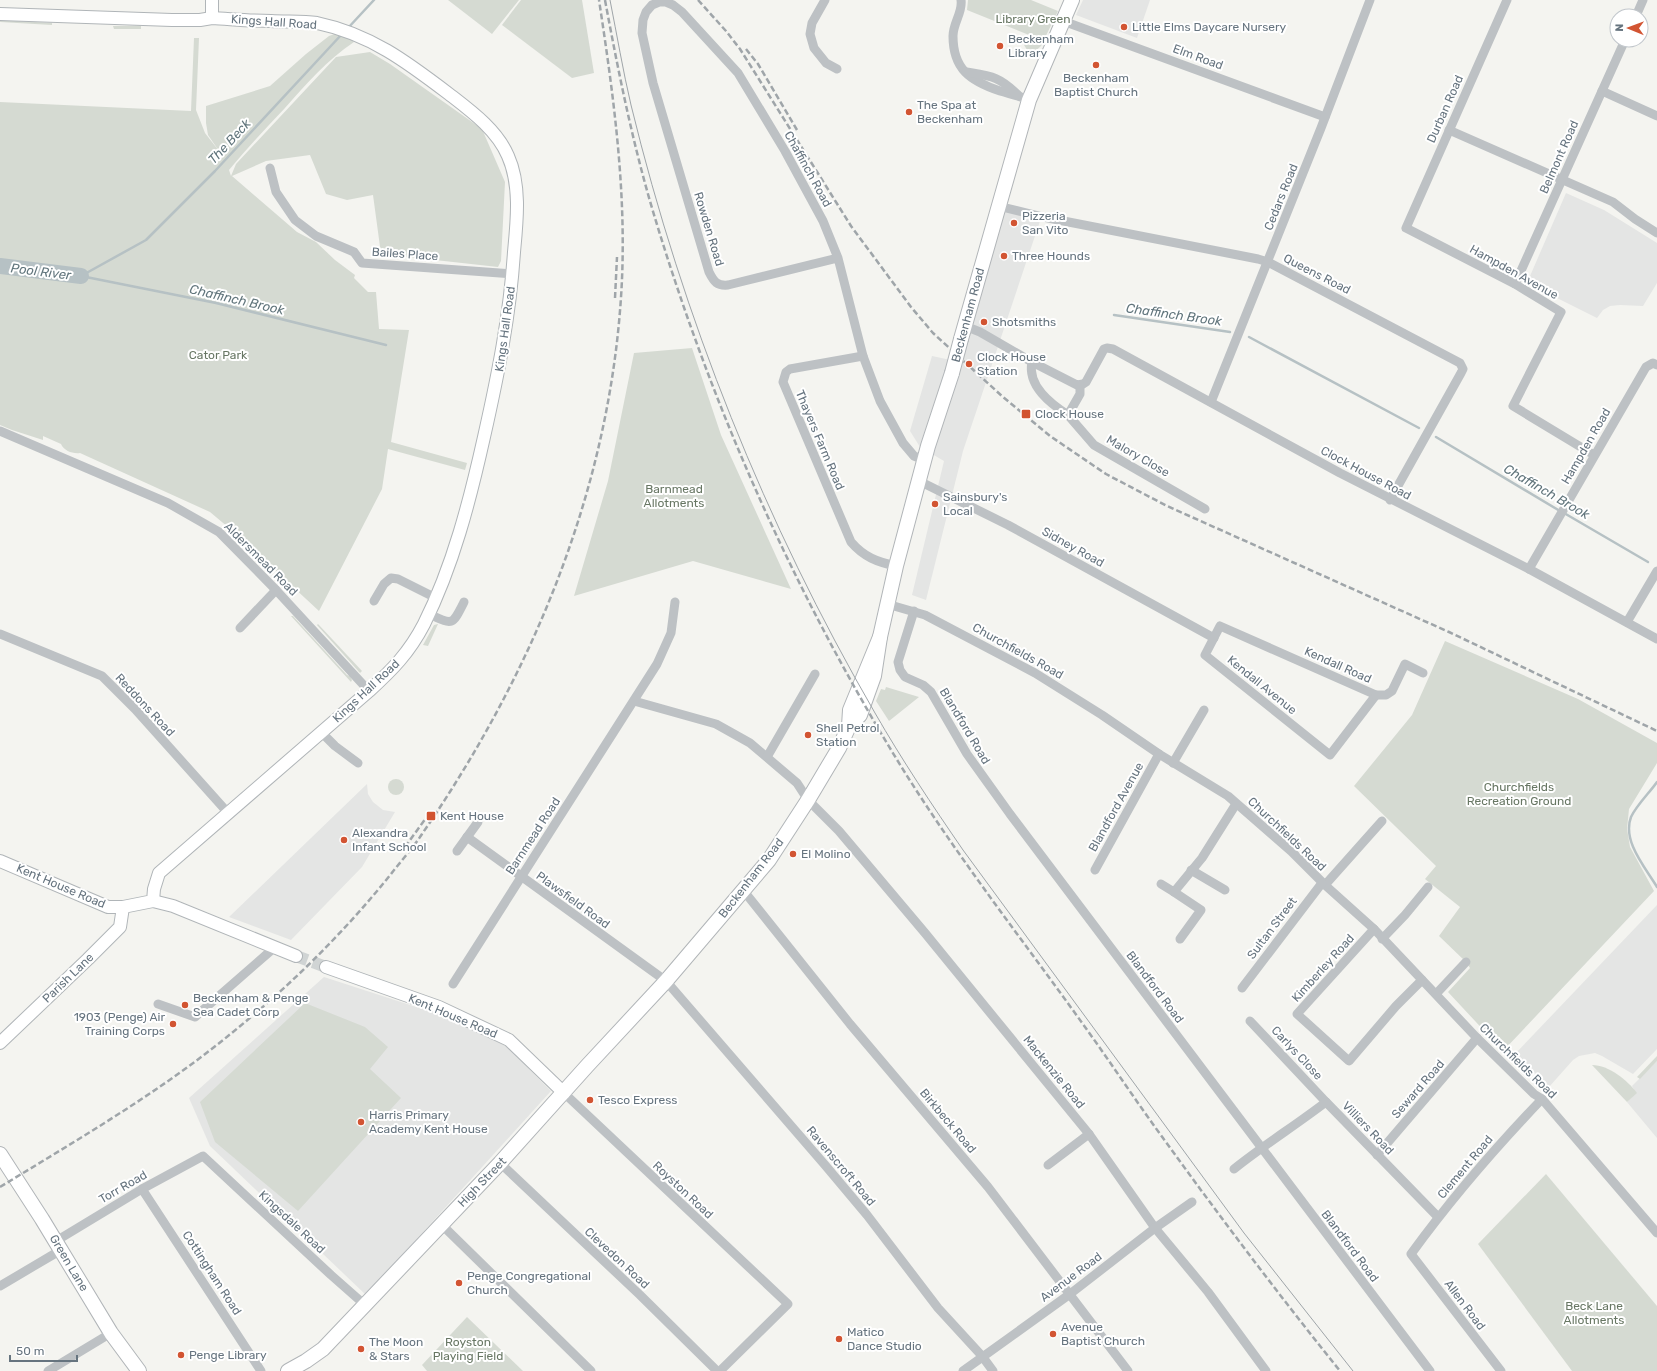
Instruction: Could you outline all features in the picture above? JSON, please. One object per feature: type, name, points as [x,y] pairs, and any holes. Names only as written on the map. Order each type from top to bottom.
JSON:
[{"type":"main road","name":"Beckenham Road","points":[[666,981],[769,860],[837,752],[849,726],[860,715],[874,676],[880,636],[887,604],[924,460],[952,373],[998,206],[1024,97],[1063,21],[1072,0]]},
{"type":"main road","name":"High Street","points":[[288,1371],[323,1349],[500,1163],[564,1093],[613,1036],[666,981]]},
{"type":"main road","name":"Green Lane","points":[[0,1154],[58,1245],[111,1333],[140,1371]]},
{"type":"street","points":[[212,0],[212,18]]},
{"type":"street","points":[[824,0],[812,23],[810,34],[814,48],[826,63],[837,68]]},
{"type":"street","points":[[961,0],[961,7],[953,34],[957,59],[961,70],[977,81],[1000,91],[1024,97]]},
{"type":"street","name":"Cedars Road","points":[[1211,402],[1268,262],[1370,0]]},
{"type":"street","name":"Durban Road","points":[[1406,228],[1508,0]]},
{"type":"street","name":"Chaffinch Road","points":[[653,84],[642,33],[643,20],[646,12],[652,5],[659,2],[666,2],[682,12],[738,73],[785,151],[823,221],[838,258],[863,356],[880,401],[892,426],[910,452],[918,458],[924,460]]},
{"type":"street","name":"Kings Hall Road","points":[[0,14],[166,20],[200,20],[212,18],[308,22],[358,35],[408,62],[463,104],[497,138],[508,156],[515,180],[517,198],[513,274],[499,374],[477,470],[461,527],[429,614],[399,663],[229,814],[159,873],[154,889],[153,901]]},
{"type":"street","name":"Elm Road","points":[[1063,21],[1325,117]]},
{"type":"street","name":"Belmont Road","points":[[1515,284],[1621,48]]},
{"type":"street","name":"Rowden Road","points":[[653,84],[709,272],[713,280],[722,285],[728,285],[838,258]]},
{"type":"street","points":[[1602,91],[1657,116]]},
{"type":"street","points":[[1449,130],[1614,202],[1635,219],[1657,233]]},
{"type":"street","name":"Bailes Place","points":[[270,168],[276,192],[295,220],[316,236],[354,252],[362,263],[513,274]]},
{"type":"street","name":"Queens Road","points":[[998,206],[1043,217],[1248,256],[1268,262],[1456,360],[1462,366],[1462,373],[1390,500]]},
{"type":"street","name":"Hampden Avenue","points":[[1406,228],[1515,284],[1561,312],[1513,406],[1594,455]]},
{"type":"street","points":[[963,332],[980,332],[1073,384],[1080,385]]},
{"type":"street","name":"Clock House Road","points":[[1068,415],[1080,394],[1080,385],[1086,382],[1104,349],[1110,348],[1390,500],[1529,569],[1657,639]]},
{"type":"street","name":"Thayers Farm Road","points":[[863,356],[790,369],[786,372],[783,382],[852,542],[859,552],[871,558],[896,566]]},
{"type":"street","points":[[1032,362],[1031,370],[1033,378],[1042,394],[1052,404],[1068,415]]},
{"type":"street","name":"Hampden Road","points":[[1529,569],[1646,367],[1653,363],[1657,365]]},
{"type":"street","name":"Malory Close","points":[[1068,415],[1094,445],[1205,509]]},
{"type":"street","name":"Aldersmead Road","points":[[0,431],[161,500],[219,532],[276,590],[369,691]]},
{"type":"street","name":"Sidney Road","points":[[919,481],[1008,525],[1214,638]]},
{"type":"street","points":[[1627,622],[1657,571]]},
{"type":"street","points":[[374,601],[384,584],[391,578],[398,579],[436,598]]},
{"type":"street","points":[[240,628],[276,590]]},
{"type":"street","points":[[429,614],[446,622],[451,622],[455,620],[464,602]]},
{"type":"street","name":"Barnmead Road","points":[[453,984],[658,664],[671,633],[675,602]]},
{"type":"street","name":"Churchfields Road","points":[[887,604],[914,611],[940,623],[1035,673],[1102,715],[1159,754],[1216,788],[1236,804],[1291,851],[1324,884],[1374,929],[1477,1038],[1534,1094],[1542,1099],[1657,1233]]},
{"type":"street","name":"Blandford Road","points":[[914,611],[898,658],[898,666],[902,674],[922,685],[931,692],[979,772],[1430,1371]]},
{"type":"street","name":"Kendall Avenue","points":[[1220,626],[1206,655],[1330,755]]},
{"type":"street","name":"Kendall Road","points":[[1220,626],[1376,695],[1330,755]]},
{"type":"street","name":"Reddons Road","points":[[0,634],[102,676],[135,709],[229,814]]},
{"type":"street","points":[[1376,695],[1386,695],[1392,691],[1404,664],[1423,673]]},
{"type":"street","points":[[767,757],[816,674]]},
{"type":"street","points":[[634,701],[716,724],[750,743],[797,783],[808,800]]},
{"type":"street","points":[[1174,763],[1204,710]]},
{"type":"street","points":[[321,732],[335,746],[358,763]]},
{"type":"street","name":"Blandford Avenue","points":[[1095,870],[1159,754]]},
{"type":"street","name":"Mackenzie Road","points":[[808,800],[839,831],[925,933],[1089,1134],[1155,1228],[1208,1292],[1266,1371]]},
{"type":"street","points":[[1174,892],[1202,858],[1236,804]]},
{"type":"street","name":"Sultan Street","points":[[1242,988],[1324,884],[1382,821]]},
{"type":"street","points":[[457,851],[478,822]]},
{"type":"street","name":"Plawsfield Road","points":[[467,837],[666,981]]},
{"type":"street","name":"Kent House Road","points":[[0,860],[108,907],[123,907]]},
{"type":"street","points":[[1191,870],[1225,890]]},
{"type":"street","points":[[1161,884],[1202,910],[1180,939]]},
{"type":"street","points":[[1382,939],[1405,915],[1428,887]]},
{"type":"street","name":"Birkbeck Road","points":[[743,890],[858,1034],[988,1187],[1128,1371]]},
{"type":"street","points":[[123,907],[153,901],[173,906],[296,956]]},
{"type":"street","name":"Parish Lane","points":[[0,1043],[120,927],[123,907]]},
{"type":"street","name":"Kimberley Road","points":[[1374,929],[1297,1014],[1349,1061],[1396,1006],[1422,980]]},
{"type":"street","points":[[158,1004],[195,1017],[275,947]]},
{"type":"street","points":[[1436,994],[1466,962]]},
{"type":"street","name":"Kent House Road","points":[[326,967],[439,1007],[509,1040],[564,1093]]},
{"type":"street","name":"Ravenscroft Road","points":[[666,981],[825,1165],[867,1216],[938,1308],[982,1356],[993,1371]]},
{"type":"street","name":"Carlys Close","points":[[1250,1021],[1326,1102]]},
{"type":"street","name":"Seward Road","points":[[1377,1155],[1477,1038]]},
{"type":"street","name":"Royston Road","points":[[564,1093],[599,1128],[788,1304],[720,1371]]},
{"type":"street","name":"Clement Road","points":[[1411,1254],[1438,1217],[1508,1134],[1542,1099]]},
{"type":"street","name":"Villiers Road","points":[[1234,1169],[1261,1147],[1299,1123],[1326,1102],[1438,1217]]},
{"type":"street","points":[[1048,1165],[1089,1134]]},
{"type":"street","name":"Torr Road","points":[[0,1286],[142,1188],[203,1156]]},
{"type":"street","name":"Kingsdale Road","points":[[203,1156],[331,1276],[365,1305]]},
{"type":"street","name":"Clevedon Road","points":[[500,1163],[640,1295],[717,1371]]},
{"type":"street","name":"Cottingham Road","points":[[142,1188],[261,1371]]},
{"type":"street","name":"Avenue Road","points":[[963,1371],[1070,1294],[1155,1228],[1192,1202]]},
{"type":"street","points":[[441,1224],[591,1371]]},
{"type":"street","name":"Allen Road","points":[[1411,1254],[1500,1371]]},
{"type":"street","points":[[48,1371],[111,1333]]},
{"type":"shaded area","name":"Little Elms Daycare Nursery","points":[[1083,0],[1150,0],[1137,38],[1076,15]]},
{"type":"shaded area","points":[[1566,193],[1604,210],[1657,243],[1657,283],[1643,306],[1610,306],[1603,310],[1597,318],[1527,283]]},
{"type":"shaded area","points":[[1004,211],[1040,221],[963,451],[926,600],[912,595],[944,461],[920,447],[910,431],[932,356],[960,362]]},
{"type":"shaded area","name":"Alexandra Infant School","points":[[367,784],[368,794],[373,802],[383,810],[395,812],[362,867],[291,940],[229,917]]},
{"type":"shaded area","points":[[1657,905],[1657,1049],[1633,1074],[1595,1053],[1579,1056],[1573,1060],[1549,1087],[1515,1054]]},
{"type":"shaded area","name":"Harris Primary Academy Kent House","points":[[324,977],[441,1015],[506,1046],[551,1091],[366,1295],[210,1146],[189,1098]]},
{"type":"shaded area","points":[[1657,1061],[1657,1138],[1627,1102],[1636,1093],[1632,1086]]},
{"type":"green space","points":[[448,0],[519,0],[492,34]]},
{"type":"green space","points":[[521,0],[582,0],[594,73],[572,78],[502,25]]},
{"type":"green space","name":"Library Green","points":[[968,0],[1031,0],[1058,11],[1041,46],[1032,54],[1029,53],[1024,45],[1029,35],[967,10]]},
{"type":"green space","points":[[0,20],[52,23],[52,25],[0,22]]},
{"type":"green space","points":[[113,26],[141,26],[141,29],[114,29]]},
{"type":"green space","name":"Cator Park","points":[[343,31],[354,42],[335,56],[318,72],[257,138],[229,170],[231,176],[236,164],[336,57],[370,52],[390,64],[482,129],[505,182],[501,261],[498,267],[381,254],[373,195],[347,200],[326,194],[310,155],[266,161],[232,176],[297,232],[316,242],[335,260],[355,275],[354,278],[368,292],[376,292],[379,329],[409,330],[391,442],[467,463],[465,470],[388,449],[382,489],[319,611],[235,533],[210,512],[80,453],[69,452],[61,444],[43,436],[43,440],[0,425],[0,268],[67,272],[50,268],[0,262],[0,102],[191,111],[194,38],[199,38],[196,110],[205,133],[219,151],[208,135],[206,106],[270,86],[329,36]]},
{"type":"green space","name":"Barnmead Allotments","points":[[692,348],[721,435],[791,589],[693,561],[574,596],[608,481],[634,353]]},
{"type":"green space","points":[[291,616],[293,616],[347,675],[350,676],[352,680],[351,682]]},
{"type":"green space","points":[[318,624],[362,671],[360,673],[317,625]]},
{"type":"green space","points":[[438,624],[428,646],[423,645],[434,625]]},
{"type":"green space","name":"Churchfields Recreation Ground","points":[[1445,641],[1578,699],[1657,743],[1657,763],[1629,809],[1627,829],[1630,847],[1654,891],[1503,1051],[1448,992],[1470,968],[1466,962],[1439,936],[1460,907],[1425,879],[1436,866],[1354,786],[1412,715]]},
{"type":"green space","points":[[886,687],[919,697],[889,721],[876,701],[881,689],[885,690]]},
{"type":"green space","points":[[393,779],[399,779],[404,784],[402,793],[399,795],[393,795],[388,790],[388,784]]},
{"type":"green space","points":[[305,1003],[365,1027],[388,1047],[370,1069],[401,1098],[298,1211],[215,1142],[200,1102]]},
{"type":"green space","points":[[1657,1056],[1657,1061],[1640,1079],[1637,1077]]},
{"type":"green space","points":[[1592,1065],[1611,1070],[1628,1083],[1637,1093],[1627,1102]]},
{"type":"green space","name":"Beck Lane Allotments","points":[[1546,1174],[1657,1306],[1657,1371],[1572,1371],[1478,1244]]},
{"type":"green space","name":"Royston Playing Field","points":[[467,1317],[523,1371],[427,1371],[422,1365]]},
{"type":"waterway","name":"The Beck","points":[[348,28],[374,0]]},
{"type":"waterway","name":"The Beck","points":[[81,276],[146,240],[215,171],[342,34]]},
{"type":"waterway","name":"Pool River","points":[[0,266],[81,276]]},
{"type":"waterway","name":"Chaffinch Brook","points":[[81,276],[216,303],[386,345]]},
{"type":"waterway","name":"Chaffinch Brook","points":[[1114,315],[1230,332]]},
{"type":"waterway","name":"Chaffinch Brook","points":[[1249,337],[1419,428]]},
{"type":"waterway","name":"Chaffinch Brook","points":[[1436,437],[1560,511]]},
{"type":"waterway","name":"Chaffinch Brook","points":[[1564,513],[1648,562]]},
{"type":"waterway","points":[[1657,782],[1633,813],[1629,826],[1632,844],[1636,854],[1657,887]]},
{"type":"tunnel","points":[[296,956],[326,967]]},
{"type":"tram line","points":[[610,0],[631,105],[652,184],[702,341],[731,418],[763,493],[798,568],[835,641],[896,748],[963,850],[1244,1233],[1353,1371]]},
{"type":"railway","points":[[0,1187],[122,1112],[182,1071],[211,1050],[260,1010],[300,973],[338,935],[374,895],[415,844],[463,771],[500,706],[533,640],[561,571],[585,500],[603,428],[615,354],[622,279],[622,209],[617,139],[599,0]]},
{"type":"railway","points":[[605,0],[620,79],[638,157],[675,281],[700,353],[728,424],[758,494],[824,631],[860,697],[899,763],[944,832],[1090,1034],[1184,1168],[1272,1285],[1340,1371]]},
{"type":"railway","points":[[698,0],[740,49],[851,226],[911,307],[933,333],[1003,397],[1050,436],[1106,474],[1167,506],[1449,632],[1657,731]]},
{"type":"railway","points":[[746,49],[758,64],[797,130]]},
{"type":"railway","points":[[615,298],[617,257]]},
{"type":"railway","points":[[405,847],[426,818]]},
{"type":"place","name":"Little Elms Daycare Nursery","points":[[1124,27]]},
{"type":"place","name":"Beckenham Library","points":[[1000,46]]},
{"type":"place","name":"Beckenham Baptist Church","points":[[1096,65]]},
{"type":"place","name":"The Spa at Beckenham","points":[[909,112]]},
{"type":"place","name":"Pizzeria San Vito","points":[[1014,223]]},
{"type":"place","name":"Three Hounds","points":[[1004,256]]},
{"type":"place","name":"Shotsmiths","points":[[984,322]]},
{"type":"place","name":"Clock House Station","points":[[969,364]]},
{"type":"place","name":"Clock House","points":[[1026,414]]},
{"type":"place","name":"Sainsbury's Local","points":[[935,504]]},
{"type":"place","name":"Shell Petrol Station","points":[[808,735]]},
{"type":"place","name":"Kent House","points":[[431,816]]},
{"type":"place","name":"Alexandra Infant School","points":[[344,840]]},
{"type":"place","name":"El Molino","points":[[793,854]]},
{"type":"place","name":"Beckenham & Penge Sea Cadet Corp","points":[[185,1005]]},
{"type":"place","name":"1903 (Penge) Air Training Corps","points":[[173,1024]]},
{"type":"place","name":"Tesco Express","points":[[590,1100]]},
{"type":"place","name":"Harris Primary Academy Kent House","points":[[361,1122]]},
{"type":"place","name":"Penge Congregational Church","points":[[459,1283]]},
{"type":"place","name":"Avenue Baptist Church","points":[[1053,1334]]},
{"type":"place","name":"Matico Dance Studio","points":[[839,1339]]},
{"type":"place","name":"The Moon & Stars","points":[[361,1349]]},
{"type":"place","name":"Penge Library","points":[[181,1355]]}]
